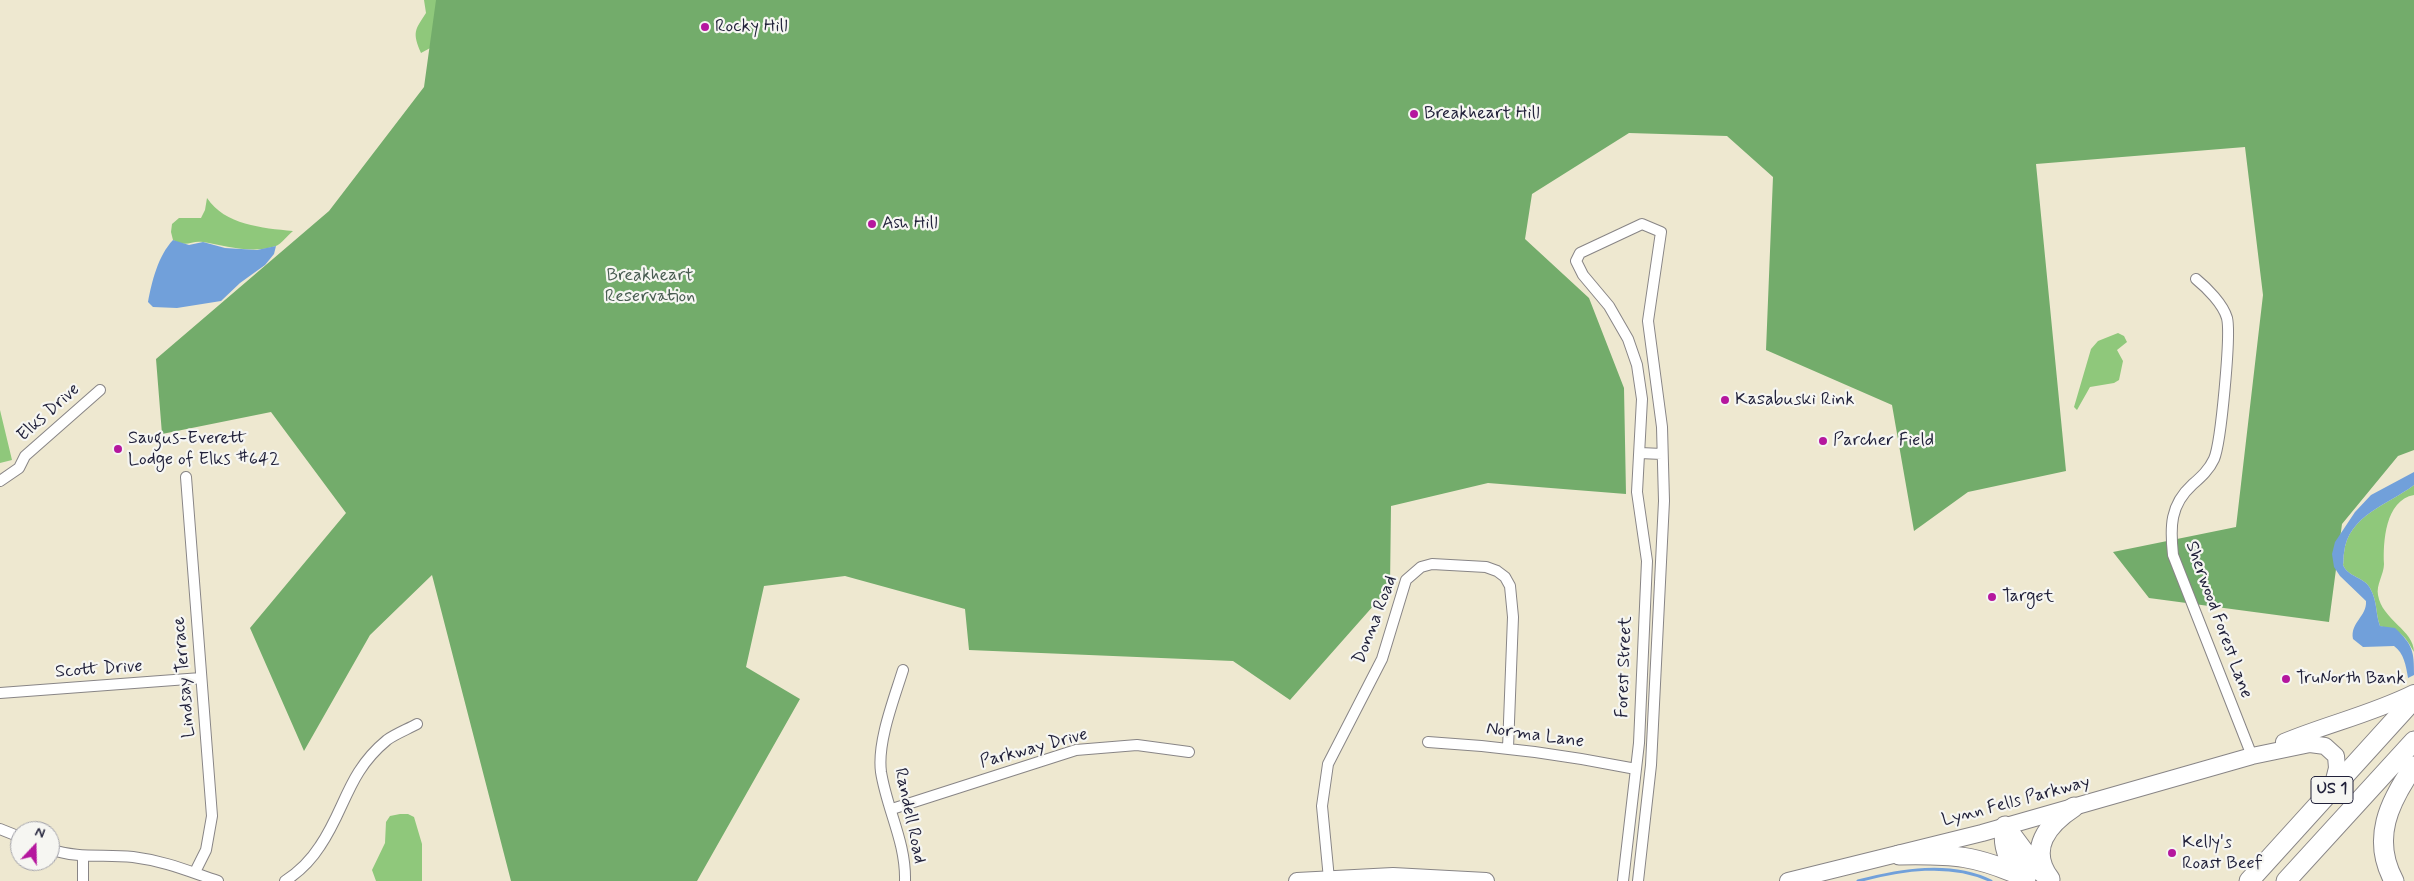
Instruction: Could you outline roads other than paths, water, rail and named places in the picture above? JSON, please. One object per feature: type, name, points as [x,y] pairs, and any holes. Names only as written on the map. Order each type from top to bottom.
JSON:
[{"type":"highway","name":"US 1","points":[[2249,881],[2414,699]]},
{"type":"highway","name":"US 1","points":[[2286,881],[2414,741]]},
{"type":"highway","points":[[2394,881],[2384,855],[2382,839],[2384,822],[2392,800],[2414,766]]},
{"type":"highway","points":[[2052,880],[2041,863],[2043,840],[2055,821],[2074,807]]},
{"type":"highway","points":[[2005,826],[2034,865],[2052,880]]},
{"type":"highway","points":[[2005,826],[2004,843],[2008,856],[2014,867],[2028,879]]},
{"type":"highway","points":[[1899,855],[1967,857],[1996,865],[2028,879]]},
{"type":"main road","name":"Lynn Fells Parkway","points":[[2252,756],[2310,731],[2372,712],[2414,693]]},
{"type":"main road","name":"Lynn Fells Parkway","points":[[1788,881],[1899,855],[2252,756],[2310,744],[2326,746],[2335,754],[2337,771],[2331,792]]},
{"type":"main road","points":[[1298,881],[1411,876],[1486,881]]},
{"type":"street","name":"Forest Street","points":[[1623,881],[1636,769],[1646,561],[1637,492],[1642,399],[1633,352],[1609,306],[1583,275],[1576,261],[1580,253],[1642,224],[1661,232],[1648,321],[1662,427],[1664,501],[1657,684],[1651,772],[1638,881]]},
{"type":"street","name":"Sherwood Forest Lane","points":[[2196,279],[2205,286],[2224,313],[2228,340],[2217,448],[2208,470],[2183,495],[2174,510],[2171,531],[2173,555],[2252,756]]},
{"type":"street","points":[[1633,352],[1651,349]]},
{"type":"street","name":"Elks Drive","points":[[0,481],[19,468],[26,456],[100,390]]},
{"type":"street","points":[[1640,453],[1662,454]]},
{"type":"street","name":"Lindsay Terrace","points":[[186,476],[212,816],[206,850],[195,872]]},
{"type":"street","name":"Donna Road","points":[[1329,879],[1322,806],[1328,764],[1382,659],[1406,580],[1421,566],[1432,564],[1486,567],[1498,571],[1505,577],[1510,586],[1514,617],[1508,748]]},
{"type":"street","name":"Randell Road","points":[[903,670],[892,708],[881,761],[882,777],[902,846],[906,881]]},
{"type":"street","name":"Scott Drive","points":[[0,694],[201,678]]},
{"type":"street","points":[[285,881],[305,864],[321,846],[349,786],[370,756],[389,738],[417,724]]},
{"type":"street","name":"Norma Lane","points":[[1428,742],[1564,754],[1636,769]]},
{"type":"street","name":"Parkway Drive","points":[[892,809],[1062,754],[1085,749],[1138,745],[1189,752]]},
{"type":"street","points":[[60,851],[83,857],[140,858],[176,865],[218,881]]},
{"type":"street","points":[[83,857],[83,881]]},
{"type":"water","points":[[173,240],[189,245],[203,242],[225,248],[257,250],[276,246],[274,254],[265,265],[240,283],[221,301],[177,308],[153,307],[148,302],[154,277],[163,253]]},
{"type":"water","points":[[2414,472],[2414,485],[2371,512],[2353,529],[2347,540],[2343,565],[2348,572],[2364,581],[2370,588],[2380,626],[2395,628],[2409,644],[2414,660],[2414,675],[2408,678],[2402,656],[2394,646],[2363,647],[2353,639],[2354,628],[2366,607],[2366,601],[2340,576],[2334,567],[2332,554],[2335,542],[2355,512],[2371,495]]},
{"type":"waterway","points":[[1858,881],[1925,869],[1959,871],[1991,881]]},
{"type":"place","name":"Rocky Hill","points":[[705,27]]},
{"type":"place","name":"Breakheart Hill","points":[[1414,114]]},
{"type":"place","name":"Ash Hill","points":[[872,224]]},
{"type":"place","name":"Kasabuski Rink","points":[[1725,400]]},
{"type":"place","name":"Parcher Field","points":[[1823,441]]},
{"type":"place","name":"Saugus-Everett Lodge of Elks #642","points":[[118,449]]},
{"type":"place","name":"Target","points":[[1992,597]]},
{"type":"place","name":"TruNorth Bank","points":[[2286,679]]},
{"type":"place","name":"Kelly's Roast Beef","points":[[2172,853]]},
{"type":"park label","name":"Breakheart Reservation","points":[[650,286]]}]
